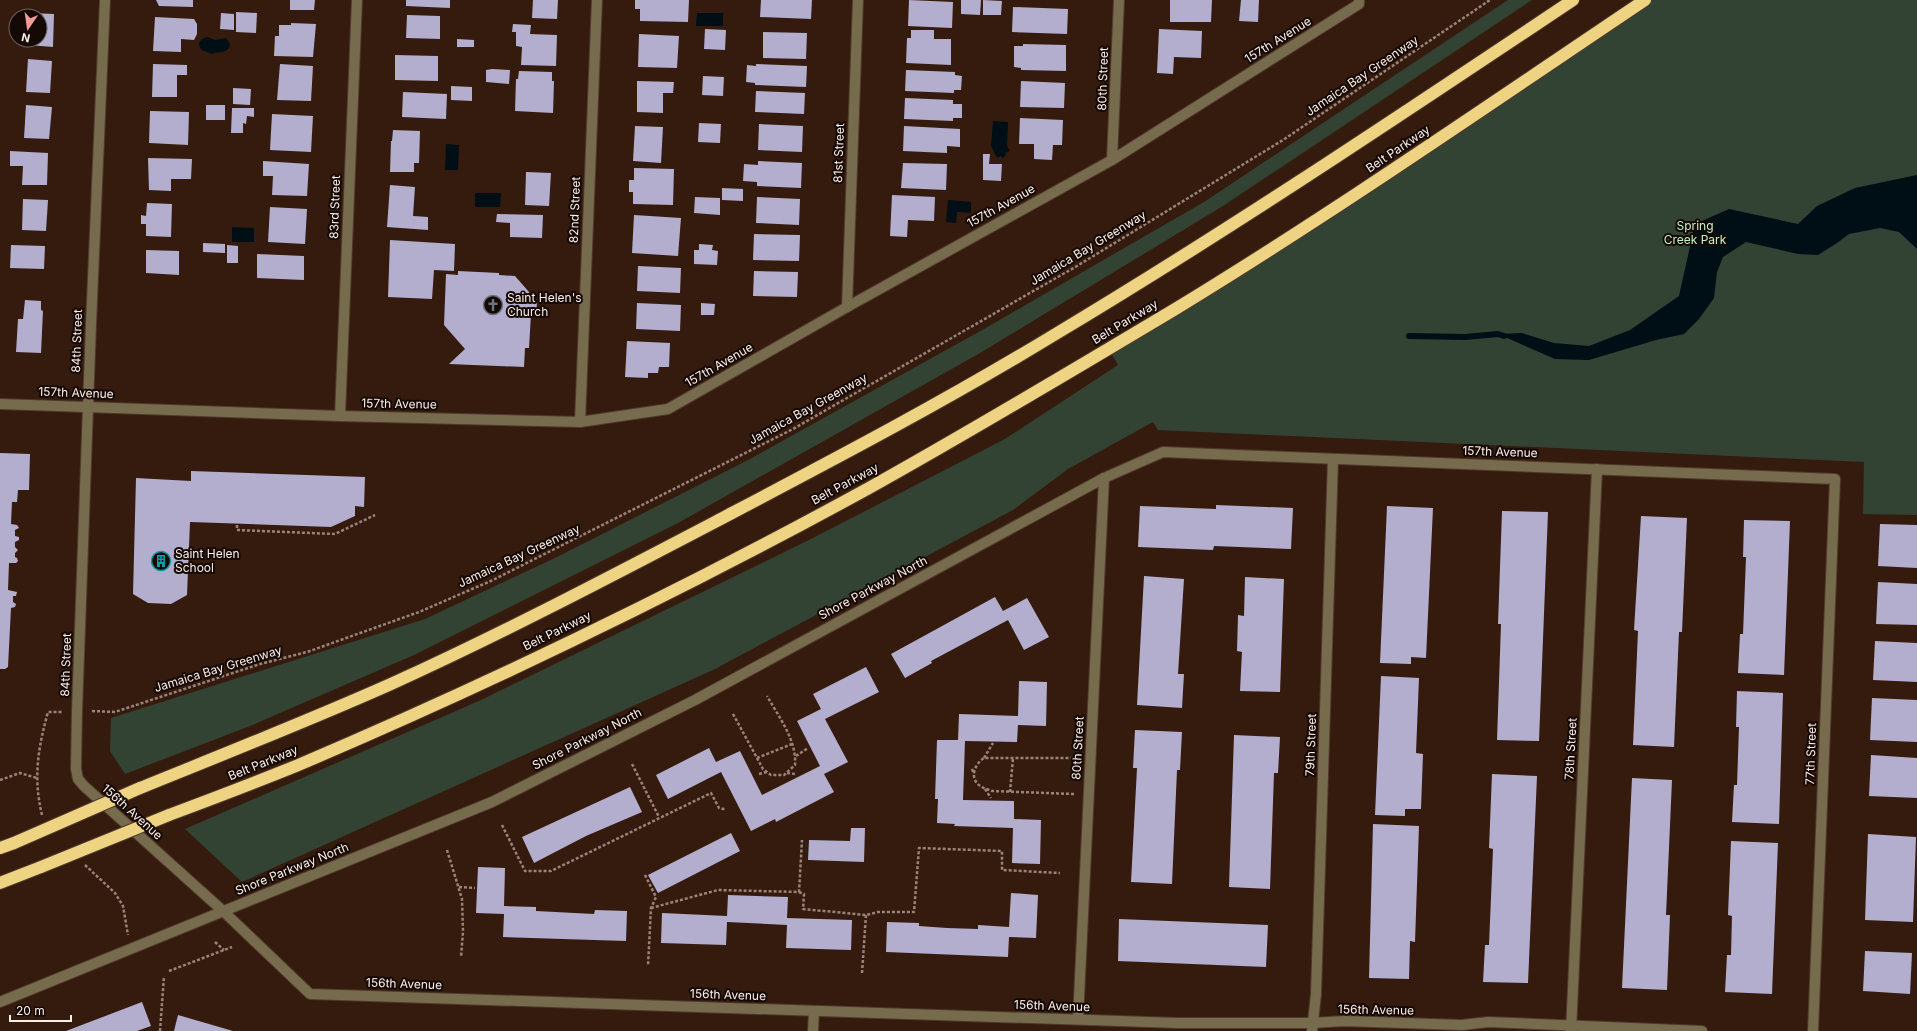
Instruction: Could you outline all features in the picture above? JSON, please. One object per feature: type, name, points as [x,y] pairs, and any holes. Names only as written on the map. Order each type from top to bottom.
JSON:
[{"type":"highway","name":"Belt Parkway","points":[[0,848],[140,788],[301,723],[462,651],[658,552],[859,446],[1050,337],[1261,207],[1573,0]]},
{"type":"highway","name":"Belt Parkway","points":[[0,883],[293,767],[553,650],[760,545],[868,488],[1056,380],[1180,306],[1364,188],[1645,0]]},
{"type":"street","name":"84th Street","points":[[78,778],[76,770],[77,711],[104,0]]},
{"type":"street","name":"83rd Street","points":[[340,416],[357,0]]},
{"type":"street","name":"82nd Street","points":[[580,422],[597,0]]},
{"type":"street","name":"81st Street","points":[[846,307],[858,0]]},
{"type":"street","name":"80th Street","points":[[1112,160],[1119,0]]},
{"type":"street","name":"157th Avenue","points":[[0,404],[340,416],[580,422],[668,409],[846,307],[1112,160],[1359,2]]},
{"type":"street","name":"157th Avenue","points":[[1163,452],[1835,479]]},
{"type":"street","name":"Shore Parkway North","points":[[0,1002],[492,802],[701,696],[1104,478],[1163,452]]},
{"type":"street","name":"79th Street","points":[[1312,1027],[1316,986],[1334,459]]},
{"type":"street","name":"78th Street","points":[[1571,1028],[1597,469]]},
{"type":"street","name":"80th Street","points":[[1078,1019],[1104,478]]},
{"type":"street","name":"77th Street","points":[[1813,1031],[1835,479]]},
{"type":"street","name":"156th Avenue","points":[[78,778],[84,786],[223,911],[310,994],[1312,1027],[1344,1021],[1462,1025],[1488,1022],[1571,1028],[1702,1031]]},
{"type":"street","points":[[813,1031],[814,1011]]},
{"type":"street","name":"156th Avenue","points":[[1462,1025],[1475,1031]]},
{"type":"path","name":"Jamaica Bay Greenway","points":[[77,711],[115,712],[260,664],[314,649],[419,612],[493,580],[615,520],[793,429],[1077,266],[1283,140],[1490,0]]},
{"type":"path","points":[[237,525],[237,530],[335,534],[375,514]]},
{"type":"path","points":[[733,714],[763,769],[771,775],[784,775],[795,765],[796,756],[792,744],[768,696]]},
{"type":"path","points":[[974,775],[975,768],[984,758],[993,743]]},
{"type":"path","points":[[757,758],[792,744]]},
{"type":"path","points":[[796,756],[808,748]]},
{"type":"path","points":[[984,758],[1090,758]]},
{"type":"path","points":[[1010,792],[1013,758]]},
{"type":"path","points":[[632,764],[659,817]]},
{"type":"path","points":[[972,769],[976,782],[992,791],[1089,794]]},
{"type":"path","points":[[759,774],[767,772]]},
{"type":"path","points":[[787,772],[795,774]]},
{"type":"path","points":[[0,780],[20,773],[37,778]]},
{"type":"path","points":[[985,788],[991,798]]},
{"type":"path","points":[[502,825],[525,871],[551,871],[659,817],[711,793],[719,808],[723,810],[726,808]]},
{"type":"path","points":[[799,892],[802,840]]},
{"type":"path","points":[[651,908],[718,890],[799,892],[804,894],[803,909],[866,915],[878,912],[914,912],[919,848],[1002,851],[1002,870],[1060,873]]},
{"type":"path","points":[[447,850],[459,887],[462,906],[461,957]]},
{"type":"path","points":[[645,875],[656,898],[651,908],[648,966]]},
{"type":"path","points":[[459,887],[475,888]]},
{"type":"path","points":[[862,973],[866,915]]},
{"type":"path","points":[[215,942],[224,950]]},
{"type":"path","points":[[169,971],[232,947]]},
{"type":"path","points":[[160,1031],[164,976]]},
{"type":"green space","points":[[1508,0],[1532,0],[1223,206],[980,353],[678,523],[414,655],[250,726],[125,774],[110,751],[111,718],[425,619],[555,558],[750,459],[984,329],[1204,202]]},
{"type":"green space","name":"Spring Creek Park","points":[[1645,0],[1917,0],[1917,515],[1863,514],[1864,462],[1158,430],[1153,422],[1068,469],[1013,510],[713,670],[242,882],[185,829],[481,700],[809,540],[1005,439],[1118,365],[1108,348]]},
{"type":"shaded area","points":[[697,13],[723,13],[723,26],[696,26]]},
{"type":"shaded area","points":[[207,37],[215,40],[226,38],[230,44],[228,49],[226,51],[212,54],[203,51],[199,46],[199,43],[202,39]]},
{"type":"shaded area","points":[[993,121],[1008,122],[1007,146],[1010,151],[1005,153],[1006,156],[1002,158],[1001,156],[997,158],[991,146]]},
{"type":"shaded area","points":[[446,144],[459,145],[458,170],[445,170]]},
{"type":"shaded area","points":[[1917,175],[1917,249],[1899,232],[1880,228],[1849,234],[1818,255],[1798,254],[1746,242],[1723,257],[1717,272],[1714,298],[1699,319],[1684,334],[1656,340],[1589,360],[1555,359],[1498,334],[1522,333],[1554,343],[1589,346],[1630,330],[1679,296],[1695,224],[1729,209],[1798,224],[1817,206],[1855,188]]},
{"type":"shaded area","points":[[475,193],[501,193],[500,207],[475,207]]},
{"type":"shaded area","points":[[948,200],[971,202],[971,213],[957,212],[956,223],[946,222]]},
{"type":"shaded area","points":[[232,227],[254,228],[254,242],[232,242]]},
{"type":"building","points":[[156,0],[193,0],[193,7],[159,6]]},
{"type":"building","points":[[290,0],[315,0],[314,10],[290,10]]},
{"type":"building","points":[[406,0],[450,0],[450,8],[406,6]]},
{"type":"building","points":[[533,0],[558,0],[557,19],[532,18]]},
{"type":"building","points":[[635,0],[689,0],[688,22],[640,21],[640,9],[635,9]]},
{"type":"building","points":[[761,0],[812,0],[811,19],[760,17]]},
{"type":"building","points":[[909,0],[953,2],[952,28],[908,26]]},
{"type":"building","points":[[961,0],[981,0],[980,15],[961,14]]},
{"type":"building","points":[[983,0],[1002,1],[1001,15],[983,15]]},
{"type":"building","points":[[1170,0],[1212,0],[1211,22],[1170,22]]},
{"type":"building","points":[[1241,0],[1259,0],[1258,22],[1239,21]]},
{"type":"building","points":[[1013,7],[1068,9],[1067,34],[1012,32]]},
{"type":"building","points":[[236,12],[257,13],[256,33],[236,32]]},
{"type":"building","points":[[221,13],[234,14],[234,30],[220,29]]},
{"type":"building","points":[[48,14],[54,14],[53,47],[48,47]]},
{"type":"building","points":[[407,15],[440,16],[440,39],[406,38]]},
{"type":"building","points":[[155,17],[194,19],[197,24],[197,34],[194,40],[181,39],[181,52],[153,51]]},
{"type":"building","points":[[291,23],[316,24],[313,57],[274,56],[275,36],[279,36],[279,25],[291,25]]},
{"type":"building","points":[[513,24],[531,25],[530,34],[557,35],[556,66],[521,65],[522,47],[516,46],[516,32],[512,32]]},
{"type":"building","points":[[705,29],[726,30],[725,50],[704,49]]},
{"type":"building","points":[[1159,29],[1202,31],[1201,58],[1174,57],[1173,74],[1157,73]]},
{"type":"building","points":[[911,30],[934,30],[934,39],[951,39],[951,65],[906,63],[907,38],[911,38]]},
{"type":"building","points":[[763,32],[807,33],[806,59],[763,58]]},
{"type":"building","points":[[639,34],[679,36],[677,68],[638,67]]},
{"type":"building","points":[[457,39],[474,40],[474,47],[457,47]]},
{"type":"building","points":[[1023,44],[1066,45],[1066,71],[1021,70],[1021,68],[1014,67],[1014,46],[1023,46]]},
{"type":"building","points":[[395,55],[438,56],[438,81],[395,80]]},
{"type":"building","points":[[28,59],[52,61],[50,93],[26,92]]},
{"type":"building","points":[[153,64],[187,65],[187,75],[177,75],[177,97],[152,97]]},
{"type":"building","points":[[280,64],[313,66],[311,101],[277,100]]},
{"type":"building","points":[[756,64],[807,66],[806,87],[755,85],[755,83],[746,82],[747,65],[756,66]]},
{"type":"building","points":[[486,70],[510,70],[509,84],[486,82]]},
{"type":"building","points":[[906,70],[955,72],[955,75],[962,76],[961,90],[954,90],[954,93],[905,91]]},
{"type":"building","points":[[519,71],[552,72],[552,81],[554,81],[553,113],[515,111],[516,79],[518,79]]},
{"type":"building","points":[[703,76],[724,77],[723,96],[702,95]]},
{"type":"building","points":[[637,81],[674,82],[673,93],[663,93],[663,113],[637,112]]},
{"type":"building","points":[[1021,81],[1065,83],[1064,108],[1020,107]]},
{"type":"building","points":[[451,86],[472,87],[472,101],[451,100]]},
{"type":"building","points":[[233,88],[251,89],[250,105],[233,104]]},
{"type":"building","points":[[756,91],[805,93],[804,114],[755,112]]},
{"type":"building","points":[[403,92],[447,94],[446,119],[402,117]]},
{"type":"building","points":[[905,98],[953,100],[953,104],[962,104],[962,118],[953,118],[953,121],[904,119]]},
{"type":"building","points":[[26,105],[52,107],[49,139],[24,138]]},
{"type":"building","points":[[206,105],[225,105],[225,120],[206,120]]},
{"type":"building","points":[[232,108],[254,108],[254,117],[247,116],[246,124],[243,123],[243,133],[231,133]]},
{"type":"building","points":[[150,111],[189,112],[188,145],[149,143]]},
{"type":"building","points":[[272,114],[313,116],[311,152],[270,150]]},
{"type":"building","points":[[1020,118],[1063,120],[1062,145],[1053,145],[1052,160],[1034,159],[1034,144],[1019,144]]},
{"type":"building","points":[[699,123],[721,124],[720,143],[698,142]]},
{"type":"building","points":[[759,124],[803,126],[802,152],[758,150]]},
{"type":"building","points":[[635,126],[663,127],[661,163],[633,161]]},
{"type":"building","points":[[904,126],[960,129],[960,147],[947,146],[947,153],[903,151]]},
{"type":"building","points":[[393,130],[420,131],[419,163],[414,163],[414,172],[390,172],[391,141]]},
{"type":"building","points":[[10,151],[48,153],[47,185],[22,185],[23,166],[10,166]]},
{"type":"building","points":[[983,154],[990,154],[989,164],[1002,164],[1001,181],[983,180]]},
{"type":"building","points":[[148,158],[192,159],[191,179],[171,179],[171,191],[149,190]]},
{"type":"building","points":[[263,161],[309,164],[307,196],[272,195],[273,176],[263,176]]},
{"type":"building","points":[[758,161],[802,163],[801,188],[757,186],[757,182],[743,181],[744,164],[758,165]]},
{"type":"building","points":[[903,163],[947,164],[946,190],[901,188]]},
{"type":"building","points":[[634,168],[674,169],[673,205],[633,204],[633,192],[629,192],[629,180],[634,180]]},
{"type":"building","points":[[526,172],[551,173],[549,206],[525,205]]},
{"type":"building","points":[[390,185],[415,187],[413,216],[428,217],[428,230],[387,227]]},
{"type":"building","points":[[722,188],[743,189],[743,201],[722,200]]},
{"type":"building","points":[[892,195],[935,197],[934,221],[908,220],[907,237],[890,236]]},
{"type":"building","points":[[695,197],[720,198],[720,215],[694,213]]},
{"type":"building","points":[[757,197],[800,199],[799,225],[756,223]]},
{"type":"building","points":[[23,199],[48,200],[46,231],[22,230]]},
{"type":"building","points":[[147,203],[172,204],[171,237],[146,236],[146,224],[141,224],[141,215],[146,216]]},
{"type":"building","points":[[270,207],[307,209],[305,244],[268,242]]},
{"type":"building","points":[[497,214],[543,215],[542,238],[510,237],[510,223],[496,222]]},
{"type":"building","points":[[634,215],[681,218],[678,256],[632,253]]},
{"type":"building","points":[[754,234],[800,235],[799,261],[753,260]]},
{"type":"building","points":[[390,240],[455,244],[454,271],[434,270],[432,299],[388,297]]},
{"type":"building","points":[[203,243],[225,244],[225,253],[203,252]]},
{"type":"building","points":[[699,244],[713,245],[712,250],[718,251],[717,265],[694,264],[694,250],[699,250]]},
{"type":"building","points":[[11,245],[45,246],[44,269],[10,268]]},
{"type":"building","points":[[227,245],[238,246],[238,263],[227,263]]},
{"type":"building","points":[[146,250],[179,251],[179,275],[146,273]]},
{"type":"building","points":[[257,254],[304,256],[304,280],[257,278]]},
{"type":"building","points":[[638,266],[681,268],[680,293],[637,291]]},
{"type":"building","points":[[458,271],[499,273],[499,275],[515,276],[537,303],[536,315],[531,314],[529,348],[525,348],[524,367],[449,364],[465,349],[444,325],[446,274],[458,275]]},
{"type":"building","points":[[754,271],[798,272],[797,297],[753,296]]},
{"type":"building","points":[[25,300],[41,301],[41,310],[43,311],[41,353],[16,352],[18,319],[23,319]]},
{"type":"building","points":[[637,303],[681,305],[680,331],[636,329]]},
{"type":"building","points":[[701,303],[715,304],[714,315],[701,315]]},
{"type":"building","points":[[627,341],[670,343],[669,367],[659,367],[658,373],[648,373],[648,378],[625,377]]},
{"type":"building","points":[[0,453],[30,454],[29,490],[18,490],[17,502],[12,502],[11,524],[17,525],[19,528],[15,530],[15,536],[19,537],[19,540],[15,542],[15,547],[18,550],[15,553],[15,557],[18,561],[16,563],[9,563],[8,590],[17,592],[16,596],[13,596],[13,602],[16,604],[15,607],[11,608],[8,667],[5,669],[0,669]]},
{"type":"building","name":"Saint Helen School","points":[[191,471],[365,477],[364,507],[355,506],[355,516],[331,527],[190,522],[187,595],[171,604],[148,603],[133,594],[136,478],[191,481]]},
{"type":"building","points":[[1216,505],[1293,508],[1291,549],[1214,546],[1213,550],[1138,547],[1140,506],[1216,509]]},
{"type":"building","points":[[1387,506],[1433,508],[1426,658],[1411,657],[1411,664],[1380,663]]},
{"type":"building","points":[[1502,511],[1548,512],[1539,741],[1497,740],[1501,624],[1498,624]]},
{"type":"building","points":[[1641,516],[1687,518],[1682,632],[1679,632],[1674,747],[1633,745],[1638,631],[1634,630]]},
{"type":"building","points":[[1744,520],[1790,521],[1784,675],[1738,673],[1740,634],[1743,634],[1746,557],[1743,557]]},
{"type":"building","points":[[1880,524],[1917,525],[1917,568],[1878,566]]},
{"type":"building","points":[[1144,576],[1184,579],[1178,674],[1184,674],[1182,708],[1137,705]]},
{"type":"building","points":[[1245,577],[1284,579],[1280,692],[1240,691],[1242,652],[1237,651],[1238,615],[1244,616]]},
{"type":"building","points":[[1878,582],[1917,584],[1917,625],[1876,624]]},
{"type":"building","points":[[995,597],[1003,611],[1027,598],[1049,637],[1024,650],[1008,620],[931,661],[932,663],[905,678],[891,654]]},
{"type":"building","points":[[1875,641],[1917,643],[1917,682],[1873,680]]},
{"type":"building","points":[[866,667],[879,692],[825,719],[848,762],[824,774],[834,792],[776,822],[775,819],[751,831],[721,772],[668,799],[656,775],[709,748],[716,762],[740,751],[762,795],[820,766],[797,721],[821,709],[813,694]]},
{"type":"building","points":[[1381,676],[1419,678],[1416,753],[1423,754],[1421,809],[1405,809],[1405,816],[1375,815]]},
{"type":"building","points":[[1019,681],[1047,682],[1046,726],[1018,725],[1017,742],[965,741],[963,800],[1014,801],[1014,819],[1041,820],[1040,864],[1012,863],[1013,828],[954,826],[955,824],[937,823],[938,799],[935,799],[937,740],[958,740],[959,714],[1018,716]]},
{"type":"building","points":[[1737,691],[1783,693],[1779,824],[1732,822],[1734,785],[1737,785],[1739,727],[1736,727]]},
{"type":"building","points":[[1872,698],[1917,700],[1917,742],[1870,740]]},
{"type":"building","points":[[1135,730],[1182,732],[1180,770],[1177,770],[1172,884],[1131,882],[1137,768],[1133,768]]},
{"type":"building","points":[[1234,735],[1280,737],[1278,773],[1274,773],[1270,889],[1229,887]]},
{"type":"building","points":[[1871,755],[1917,758],[1917,798],[1869,796]]},
{"type":"building","points":[[1492,774],[1537,776],[1528,983],[1483,982],[1485,945],[1489,945],[1493,849],[1489,848]]},
{"type":"building","points":[[1632,778],[1672,780],[1666,915],[1670,915],[1667,990],[1622,988]]},
{"type":"building","points":[[630,787],[642,812],[586,836],[534,863],[522,837]]},
{"type":"building","points":[[1373,824],[1419,826],[1415,942],[1410,941],[1409,979],[1369,978]]},
{"type":"building","points":[[851,828],[865,828],[864,862],[808,860],[809,840],[850,841]]},
{"type":"building","points":[[731,833],[740,851],[658,893],[648,875]]},
{"type":"building","points":[[1868,834],[1916,837],[1913,922],[1865,920]]},
{"type":"building","points":[[1731,841],[1778,843],[1772,994],[1725,992],[1727,955],[1731,955],[1732,916],[1728,915]]},
{"type":"building","points":[[478,867],[505,868],[504,906],[536,907],[536,911],[594,914],[595,910],[627,911],[626,941],[503,937],[504,914],[476,913]]},
{"type":"building","points":[[1011,893],[1038,895],[1037,917],[1036,938],[1009,937],[1008,957],[886,952],[887,922],[919,923],[919,926],[947,928],[978,929],[978,925],[1009,927]]},
{"type":"building","points":[[728,895],[788,897],[787,918],[852,920],[851,950],[786,948],[787,925],[727,922],[726,945],[661,943],[662,913],[727,916]]},
{"type":"building","points":[[1119,919],[1268,925],[1266,967],[1118,961]]},
{"type":"building","points":[[1865,951],[1912,953],[1910,994],[1863,991]]},
{"type":"building","points":[[142,1002],[151,1026],[137,1031],[66,1031]]},
{"type":"building","points":[[178,1015],[233,1031],[174,1031]]},
{"type":"waterway","points":[[1409,336],[1465,337],[1498,334],[1504,336]]},
{"type":"place","name":"Saint Helen's Church","points":[[493,305]]},
{"type":"place","name":"Saint Helen School","points":[[161,561]]}]
